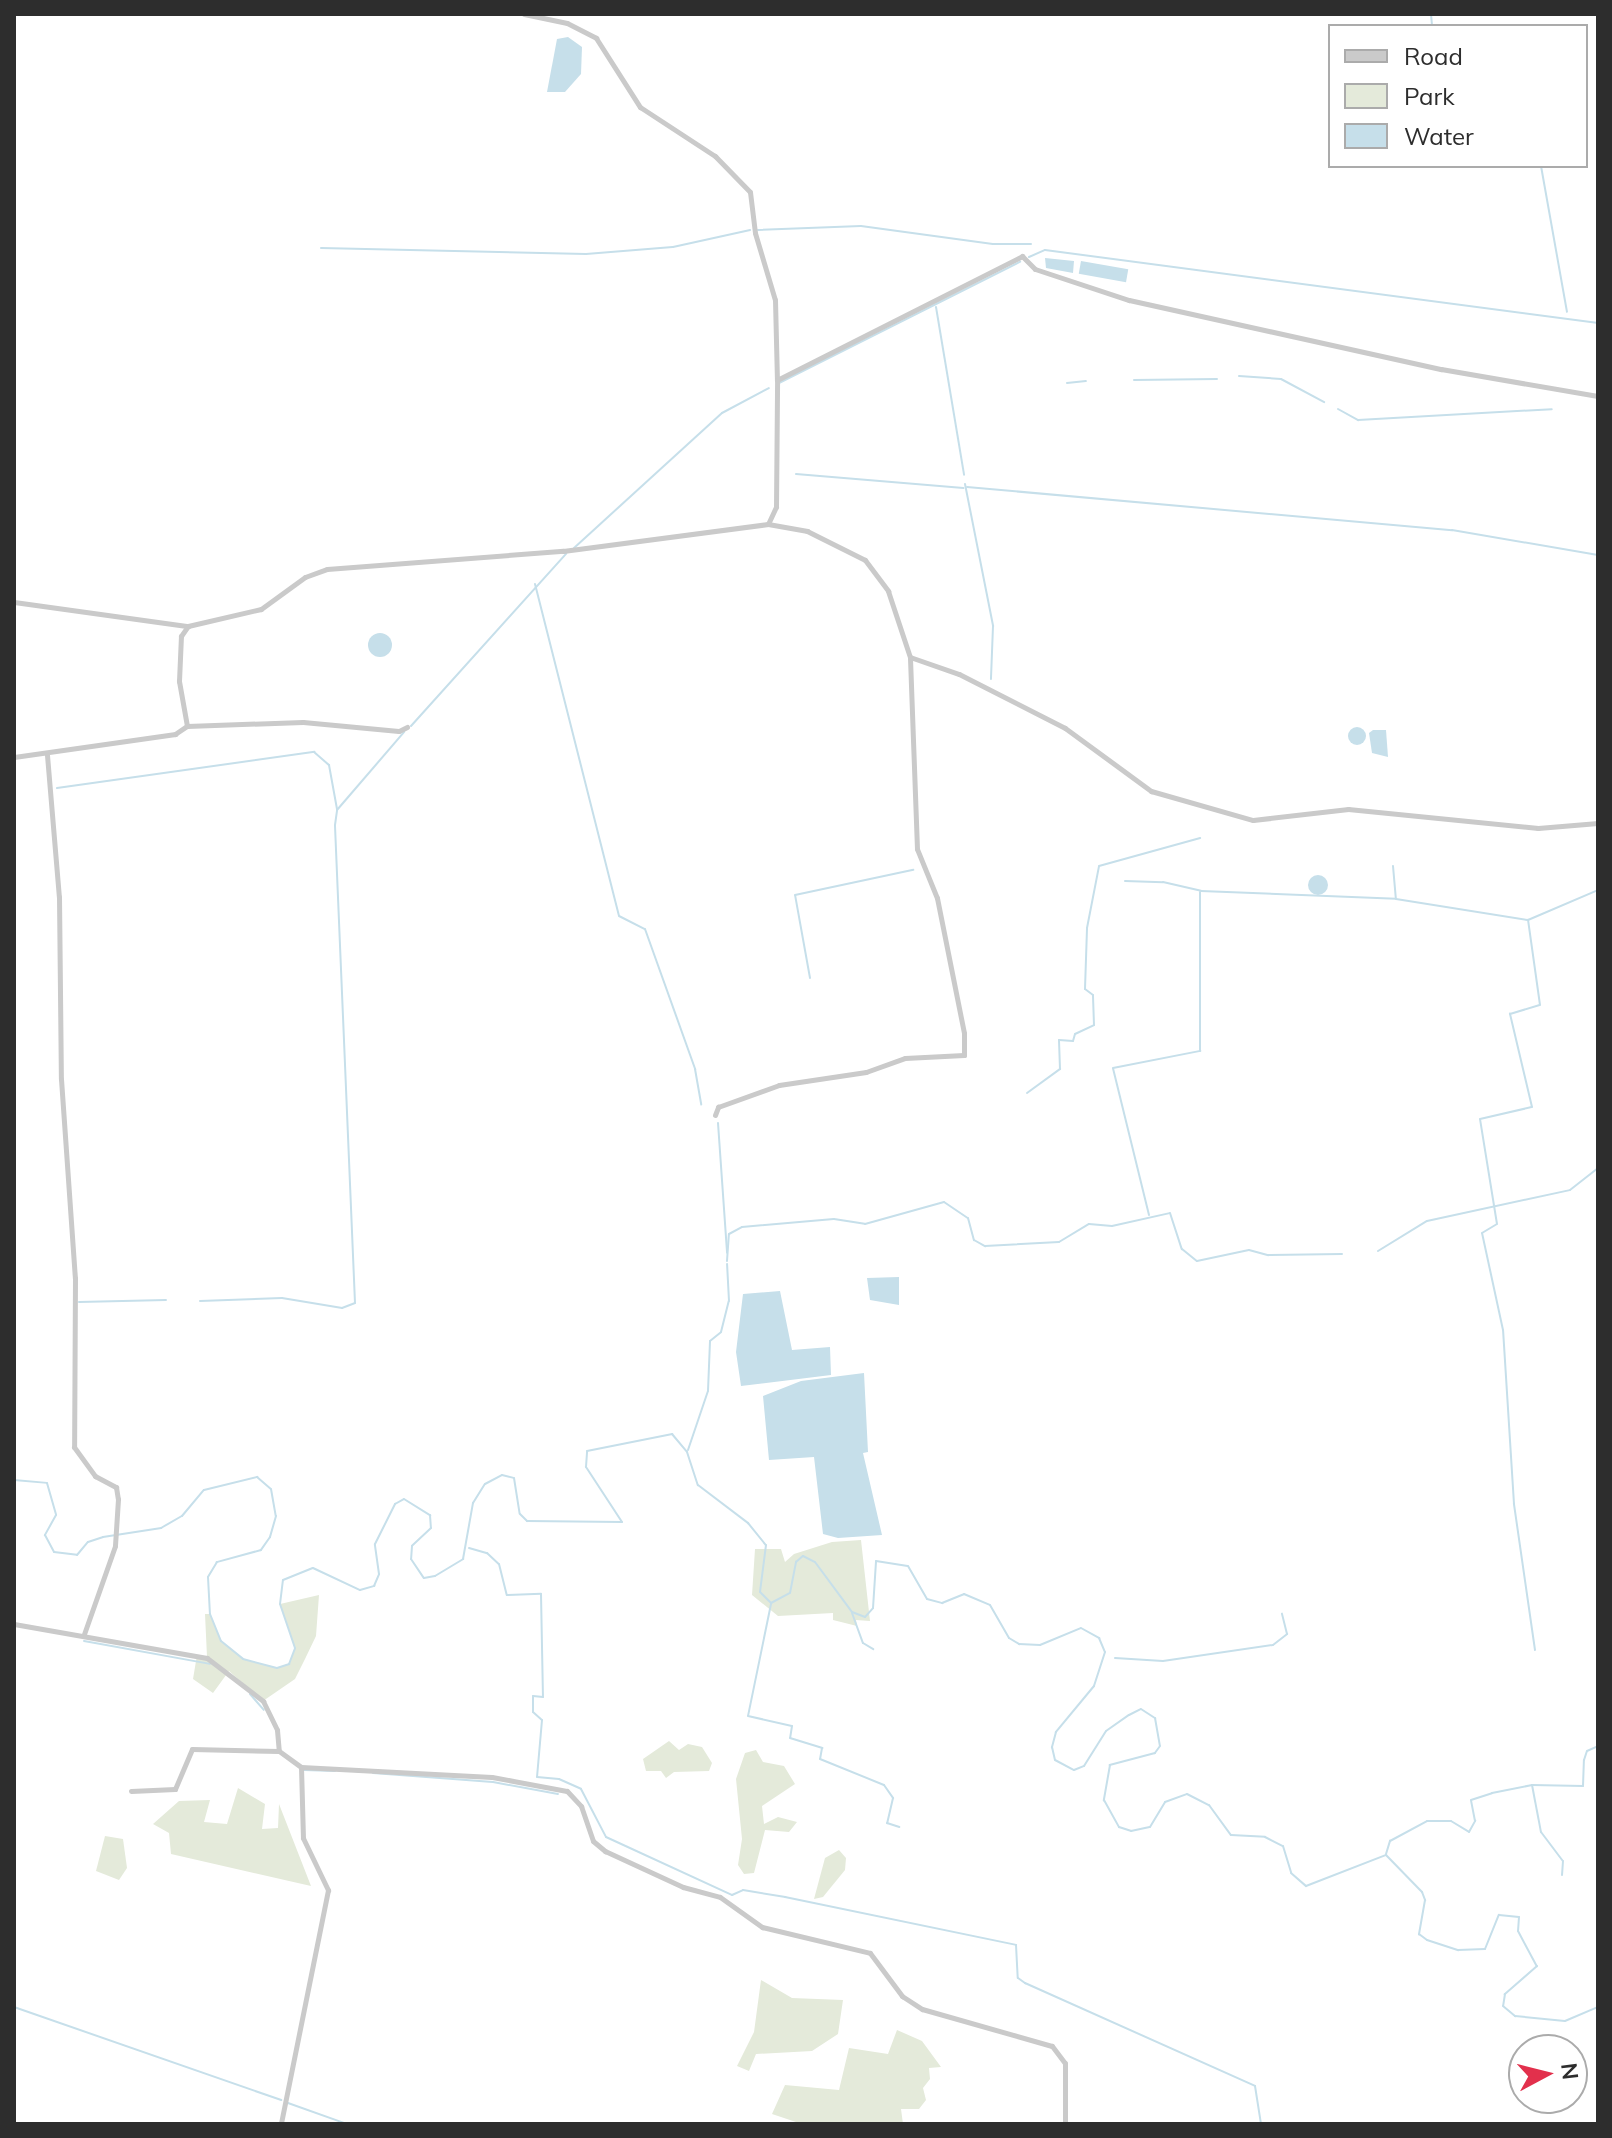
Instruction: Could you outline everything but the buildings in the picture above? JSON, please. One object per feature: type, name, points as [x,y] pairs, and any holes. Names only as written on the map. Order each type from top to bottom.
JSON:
[{"type":"street","points":[[524,14],[567,23],[596,38],[640,107],[715,156],[750,192],[755,233],[775,300],[776,507],[768,524]]},
{"type":"street","points":[[777,380],[1022,256],[1035,269],[1129,300],[1441,369],[1598,396]]},
{"type":"street","points":[[14,602],[188,626],[261,609],[305,577],[327,569],[563,551],[768,524],[807,531],[865,560],[882,577],[910,657],[917,849],[937,898],[964,1033],[964,1055],[905,1058],[857,1074],[779,1085],[718,1107],[715,1115]]},
{"type":"street","points":[[187,726],[179,681],[181,636],[188,626]]},
{"type":"street","points":[[910,657],[959,674],[1065,728],[1151,791],[1238,818],[1339,809],[1538,828],[1598,823]]},
{"type":"street","points":[[14,757],[47,755],[175,734],[187,726],[303,722],[399,731],[407,727]]},
{"type":"street","points":[[47,755],[59,897],[61,1079],[75,1278],[74,1447],[95,1476],[116,1487],[115,1546],[84,1634]]},
{"type":"street","points":[[14,1624],[197,1655],[228,1670],[271,1713],[279,1751]]},
{"type":"street","points":[[131,1791],[175,1789],[192,1749],[279,1751],[301,1767],[492,1777],[567,1791],[581,1806],[593,1841],[605,1851],[683,1887],[720,1897],[762,1927],[870,1953],[902,1996],[922,2009],[1052,2046],[1065,2063],[1065,2124]]},
{"type":"street","points":[[281,2124],[328,1890],[303,1838],[301,1767]]},
{"type":"green space","points":[[861,1540],[870,1621],[856,1620],[857,1626],[833,1620],[833,1613],[778,1616],[752,1595],[755,1549],[781,1549],[785,1562],[794,1554],[832,1542]]},
{"type":"green space","points":[[319,1595],[316,1636],[295,1679],[263,1701],[229,1671],[213,1693],[193,1679],[197,1655],[207,1657],[205,1614],[210,1614],[221,1641],[243,1659],[277,1668],[289,1664],[295,1648],[280,1604]]},
{"type":"green space","points":[[669,1741],[679,1750],[688,1744],[702,1747],[712,1763],[709,1771],[674,1772],[666,1778],[661,1771],[646,1771],[643,1759]]},
{"type":"green space","points":[[756,1750],[763,1762],[784,1766],[795,1784],[762,1806],[764,1824],[778,1817],[797,1822],[789,1832],[765,1830],[754,1873],[744,1874],[738,1865],[742,1839],[736,1779],[745,1753]]},
{"type":"green space","points":[[238,1788],[265,1804],[262,1829],[278,1828],[279,1804],[311,1886],[171,1854],[169,1833],[153,1824],[179,1801],[210,1800],[204,1822],[227,1824]]},
{"type":"green space","points":[[105,1836],[123,1839],[127,1868],[119,1880],[96,1871]]},
{"type":"green space","points":[[839,1850],[846,1858],[845,1870],[823,1897],[814,1899],[825,1858]]},
{"type":"green space","points":[[761,1980],[792,1998],[843,2000],[838,2034],[812,2051],[756,2054],[749,2071],[737,2066],[754,2032]]},
{"type":"green space","points":[[897,2030],[922,2041],[941,2067],[929,2068],[930,2079],[923,2088],[926,2100],[919,2109],[901,2109],[903,2124],[802,2124],[772,2114],[785,2085],[839,2090],[849,2048],[888,2054]]},
{"type":"water","points":[[568,37],[582,47],[581,74],[565,92],[547,92],[557,39]]},
{"type":"water","points":[[1045,258],[1074,261],[1073,273],[1046,268]]},
{"type":"water","points":[[1081,261],[1128,269],[1126,282],[1079,274]]},
{"type":"water","points":[[380,633],[389,636],[392,645],[389,654],[380,657],[371,654],[368,645],[371,636]]},
{"type":"water","points":[[1353,727],[1361,727],[1366,736],[1364,743],[1353,745],[1348,740],[1348,732]]},
{"type":"water","points":[[1386,730],[1388,757],[1372,753],[1369,733]]},
{"type":"water","points":[[1318,875],[1325,878],[1328,885],[1325,892],[1318,895],[1311,892],[1308,885],[1311,878]]},
{"type":"water","points":[[899,1277],[899,1305],[870,1300],[867,1278]]},
{"type":"water","points":[[780,1291],[792,1350],[830,1347],[831,1375],[741,1386],[736,1352],[743,1294]]},
{"type":"water","points":[[864,1373],[868,1452],[863,1453],[882,1535],[838,1538],[823,1534],[814,1457],[769,1460],[763,1396],[801,1381]]},
{"type":"waterway","points":[[1431,14],[1432,24]]},
{"type":"waterway","points":[[1541,168],[1567,312]]},
{"type":"waterway","points":[[758,230],[861,226],[993,244],[1031,244]]},
{"type":"waterway","points":[[321,248],[586,254],[673,247],[750,230]]},
{"type":"waterway","points":[[1029,257],[1045,250],[1598,323]]},
{"type":"waterway","points":[[779,383],[1020,262]]},
{"type":"waterway","points":[[936,307],[964,475]]},
{"type":"waterway","points":[[1239,376],[1281,379],[1324,402]]},
{"type":"waterway","points":[[1134,380],[1217,379]]},
{"type":"waterway","points":[[1067,383],[1086,381]]},
{"type":"waterway","points":[[574,548],[722,413],[769,388]]},
{"type":"waterway","points":[[1338,409],[1358,420],[1552,409]]},
{"type":"waterway","points":[[796,474],[963,488]]},
{"type":"waterway","points":[[965,484],[993,626],[991,679]]},
{"type":"waterway","points":[[967,487],[1452,530],[1598,555]]},
{"type":"waterway","points":[[411,726],[566,554]]},
{"type":"waterway","points":[[535,584],[619,916],[645,929],[695,1069],[701,1104]]},
{"type":"waterway","points":[[200,1301],[282,1298],[342,1308],[355,1303],[335,825],[337,810],[404,732]]},
{"type":"waterway","points":[[57,788],[314,752],[329,765],[337,809]]},
{"type":"waterway","points":[[1027,1093],[1060,1069],[1059,1040],[1073,1041],[1075,1034],[1094,1025],[1093,995],[1085,989],[1087,928],[1099,866],[1200,838]]},
{"type":"waterway","points":[[1393,866],[1396,898]]},
{"type":"waterway","points":[[810,978],[795,895],[913,870]]},
{"type":"waterway","points":[[1125,881],[1163,882],[1201,891],[1396,899],[1527,920]]},
{"type":"waterway","points":[[1535,1650],[1514,1504],[1503,1330],[1482,1233],[1497,1224],[1480,1119],[1532,1107],[1510,1014],[1540,1005],[1528,920],[1598,890]]},
{"type":"waterway","points":[[1149,1215],[1113,1068],[1200,1051],[1200,892]]},
{"type":"waterway","points":[[718,1123],[727,1253]]},
{"type":"waterway","points":[[1378,1251],[1427,1221],[1570,1190],[1598,1168]]},
{"type":"waterway","points":[[727,1261],[729,1234],[742,1227],[834,1219],[865,1224],[944,1202],[968,1218],[974,1240],[985,1246],[1059,1242],[1089,1224],[1112,1226],[1170,1213],[1182,1249],[1197,1261],[1249,1250],[1268,1255],[1342,1254]]},
{"type":"waterway","points":[[688,1450],[708,1391],[710,1341],[721,1332],[729,1301],[727,1264]]},
{"type":"waterway","points":[[79,1302],[166,1300]]},
{"type":"waterway","points":[[14,1480],[47,1483],[56,1515],[45,1535],[54,1552],[77,1555],[88,1542],[103,1537],[161,1528],[182,1516],[204,1490],[257,1477],[271,1489],[276,1516],[270,1537],[261,1550],[217,1562],[208,1577],[210,1614],[221,1641],[243,1659],[277,1668],[289,1664],[295,1648],[280,1604],[283,1580],[313,1568],[360,1590],[374,1586],[379,1574],[375,1544],[395,1504],[404,1499],[430,1515],[431,1528],[412,1546],[411,1559],[424,1578],[435,1576],[463,1559],[473,1503],[485,1484],[502,1475],[514,1478],[520,1514],[527,1521],[622,1522],[586,1467],[587,1451],[672,1434],[687,1452],[698,1485],[748,1523],[766,1545],[760,1592],[771,1603],[790,1593],[796,1562],[803,1556],[815,1562],[852,1612],[865,1617],[873,1608],[876,1561],[908,1566],[927,1599],[942,1603],[964,1594],[990,1605],[1009,1638],[1019,1644],[1040,1645],[1081,1628],[1099,1638],[1105,1652],[1094,1686],[1056,1732],[1052,1747],[1055,1760],[1074,1770],[1084,1766],[1106,1731],[1129,1715],[1141,1709],[1155,1718],[1160,1746],[1155,1753],[1110,1765],[1104,1800],[1119,1827],[1131,1831],[1150,1827],[1165,1802],[1187,1794],[1209,1805],[1231,1835],[1265,1837],[1283,1846],[1291,1873],[1306,1886],[1386,1855],[1422,1892],[1425,1900],[1419,1934],[1427,1940],[1458,1950],[1485,1949],[1499,1915],[1519,1917],[1518,1931],[1537,1966],[1505,1994],[1503,2006],[1515,2016],[1565,2021],[1598,2007]]},
{"type":"waterway","points":[[469,1548],[487,1553],[499,1564],[507,1595],[541,1594],[543,1697],[533,1696],[533,1712],[542,1720],[537,1777],[559,1779],[581,1789],[606,1837],[732,1895],[743,1890],[785,1897],[1016,1945],[1018,1978],[1025,1983],[1255,2086],[1261,2124]]},
{"type":"waterway","points":[[771,1604],[748,1716],[792,1726],[790,1738],[822,1748],[820,1759],[884,1785],[893,1798],[887,1823],[899,1827]]},
{"type":"waterway","points":[[852,1613],[863,1643],[873,1649]]},
{"type":"waterway","points":[[1115,1658],[1163,1661],[1273,1645],[1287,1634],[1282,1614]]},
{"type":"waterway","points":[[84,1641],[210,1664]]},
{"type":"waterway","points":[[250,1694],[264,1710]]},
{"type":"waterway","points":[[1386,1854],[1390,1841],[1427,1821],[1451,1821],[1469,1832],[1475,1821],[1471,1800],[1532,1785],[1583,1786],[1587,1751],[1598,1746]]},
{"type":"waterway","points":[[304,1770],[335,1771]]},
{"type":"waterway","points":[[373,1773],[493,1782],[558,1794]]},
{"type":"waterway","points":[[1532,1785],[1541,1832],[1563,1861],[1562,1875]]},
{"type":"waterway","points":[[14,2007],[281,2100]]},
{"type":"waterway","points":[[288,2103],[347,2124]]}]
